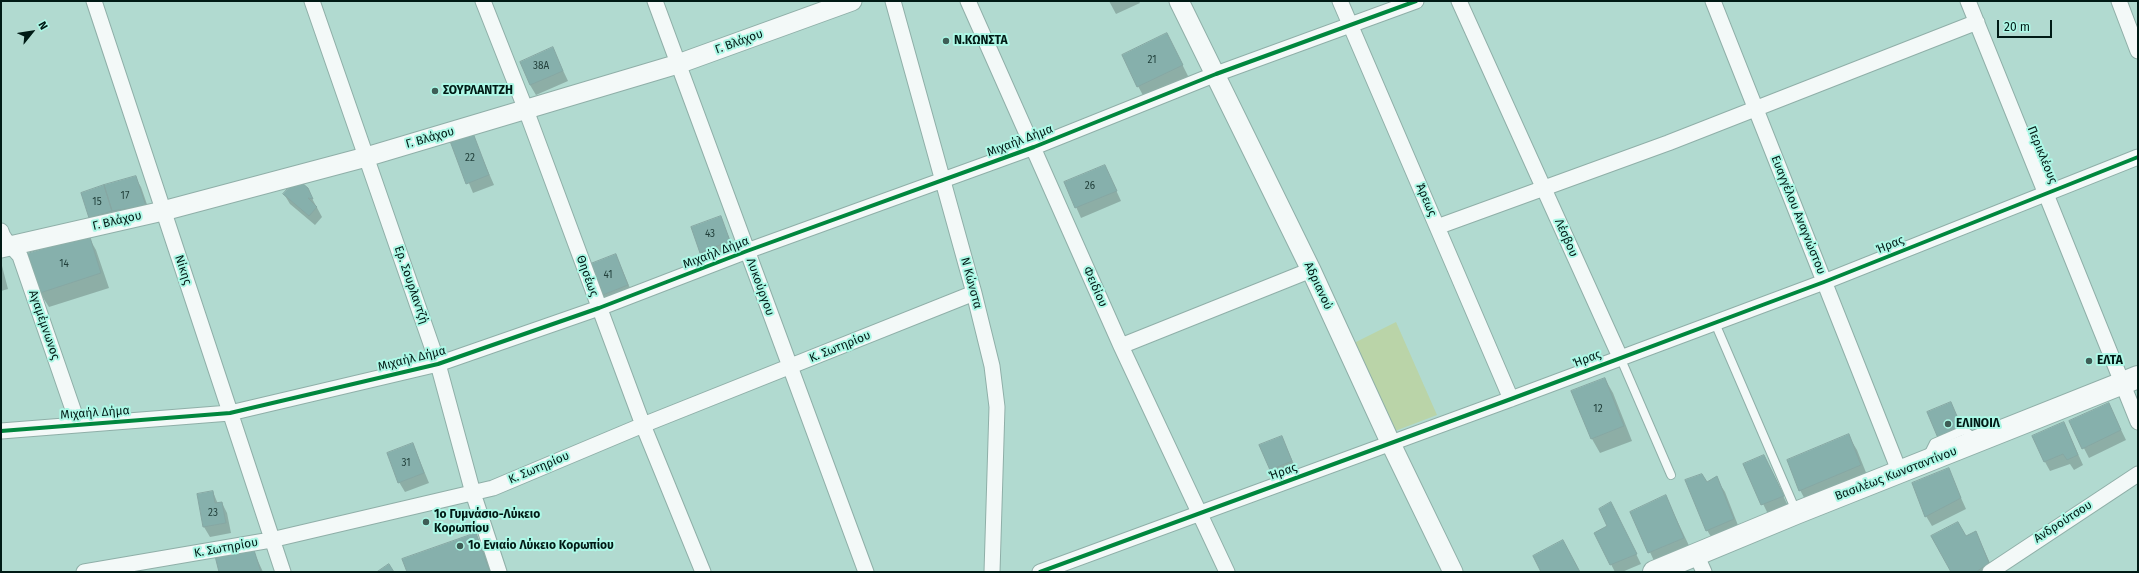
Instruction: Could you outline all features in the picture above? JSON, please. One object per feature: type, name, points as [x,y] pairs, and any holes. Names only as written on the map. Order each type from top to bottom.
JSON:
[{"type":"main road","name":"Βασιλέως Κωνσταντίνου","points":[[1654,572],[1700,563],[1796,513],[2131,380]]},
{"type":"street","name":"Νίκης","points":[[94,1],[271,540],[283,572]]},
{"type":"street","name":"Ερ. Σουρλαντζή","points":[[312,1],[438,364],[473,493],[499,572]]},
{"type":"street","name":"Θησέως","points":[[483,1],[526,110],[643,425],[704,572]]},
{"type":"street","name":"Λυκούργου","points":[[655,1],[866,572]]},
{"type":"street","name":"Γ. Βλάχου","points":[[7,247],[163,211],[366,157],[678,64],[852,1]]},
{"type":"street","name":"Ν Κώνστα","points":[[893,1],[974,293],[992,366],[997,407],[992,572]]},
{"type":"street","name":"Φειδίου","points":[[968,1],[1121,346],[1227,572]]},
{"type":"street","name":"Αδριανού","points":[[1179,1],[1312,270],[1391,444],[1453,572]]},
{"type":"street","name":"Άρεως","points":[[1340,1],[1511,399]]},
{"type":"street","name":"Μιχαήλ Δήμα","points":[[1,431],[230,413],[438,364],[599,308],[748,251],[1034,147],[1216,74],[1416,1]]},
{"type":"street","name":"Λέσβου","points":[[1460,1],[1620,357]]},
{"type":"street","name":"Ευαγγέλου Αναγνώστου","points":[[1713,1],[1900,473]]},
{"type":"street","name":"Περικλέους","points":[[1968,1],[2046,194],[2131,380],[2138,422]]},
{"type":"street","points":[[2119,1],[2138,51]]},
{"type":"street","points":[[1437,227],[1668,143],[1977,22]]},
{"type":"street","name":"Ήρας","points":[[1040,572],[1391,444],[1620,357],[1824,282],[2138,157]]},
{"type":"street","name":"Αγαμέμνωνος","points":[[1,231],[7,247],[20,256],[78,424]]},
{"type":"street","points":[[1121,346],[1312,270]]},
{"type":"street","name":"Κ. Σωτηρίου","points":[[84,572],[271,540],[493,488],[643,425],[974,293]]},
{"type":"street","name":"Ανδρούτσου","points":[[1990,572],[2138,474]]},
{"type":"lane","points":[[1715,323],[1796,513]]},
{"type":"lane","name":"Λέσβου","points":[[1620,357],[1671,475]]},
{"type":"green space","points":[[1396,322],[1437,415],[1395,431],[1352,344]]},
{"type":"building","points":[[1167,33],[1183,65],[1137,87],[1122,55]]},
{"type":"building","points":[[553,47],[563,71],[530,85],[520,62]]},
{"type":"building","points":[[473,133],[489,175],[466,184],[450,141]]},
{"type":"building","points":[[1105,165],[1117,191],[1075,208],[1064,182]]},
{"type":"building","points":[[136,176],[146,206],[112,211],[104,185]]},
{"type":"building","points":[[297,179],[308,188],[313,199],[308,198],[317,207],[309,216],[283,194]]},
{"type":"building","points":[[104,185],[112,211],[89,218],[81,193]]},
{"type":"building","points":[[721,216],[730,241],[700,253],[691,227]]},
{"type":"building","points":[[89,234],[101,273],[40,293],[27,254]]},
{"type":"building","points":[[616,254],[628,285],[600,296],[588,265]]},
{"type":"building","points":[[1605,378],[1624,426],[1591,439],[1571,391]]},
{"type":"building","points":[[1951,402],[1962,428],[1938,438],[1927,412]]},
{"type":"building","points":[[2109,403],[2121,430],[2082,449],[2069,421]]},
{"type":"building","points":[[2064,422],[2078,455],[2067,460],[2063,454],[2044,462],[2032,436]]},
{"type":"building","points":[[1849,434],[1861,465],[1799,491],[1787,460]]},
{"type":"building","points":[[1282,436],[1292,461],[1270,470],[1259,445]]},
{"type":"building","points":[[413,443],[424,473],[398,483],[387,453]]},
{"type":"building","points":[[1764,455],[1784,496],[1761,505],[1743,464]]},
{"type":"building","points":[[1949,468],[1961,498],[1925,517],[1912,483]]},
{"type":"building","points":[[1702,474],[1707,482],[1717,476],[1734,519],[1706,531],[1685,480]]},
{"type":"building","points":[[213,491],[215,503],[222,502],[226,523],[203,527],[197,494]]},
{"type":"building","points":[[1666,495],[1684,538],[1648,553],[1630,512]]},
{"type":"building","points":[[1611,502],[1637,554],[1610,565],[1594,533],[1607,526],[1599,509]]},
{"type":"building","points":[[1958,522],[1966,536],[1976,531],[1989,563],[1976,572],[1951,572],[1931,536]]},
{"type":"building","name":"1ο Ενιαίο Λύκειο Κορωπίου","points":[[476,533],[490,572],[407,572],[402,559]]},
{"type":"building","points":[[1563,540],[1580,572],[1541,572],[1533,556]]},
{"type":"building","points":[[253,547],[261,572],[219,572],[215,556]]},
{"type":"building","points":[[389,564],[394,572],[377,572]]},
{"type":"cycle path","points":[[1,431],[230,413],[438,364],[599,308],[747,251],[1034,147],[1216,74],[1416,1]]},
{"type":"cycle path","points":[[1040,572],[1824,282],[2138,157]]},
{"type":"place","name":"Ν.ΚΩΝΣΤΑ","points":[[946,41]]},
{"type":"place","name":"ΣΟΥΡΛΑΝΤΖΗ","points":[[435,91]]},
{"type":"place","name":"ΕΛΤΑ","points":[[2089,361]]},
{"type":"place","name":"ΕΛΙΝΟΙΛ","points":[[1948,424]]},
{"type":"place","name":"1ο Γυμνάσιο-Λύκειο Κορωπίου","points":[[426,522]]},
{"type":"place","name":"1ο Ενιαίο Λύκειο Κορωπίου","points":[[460,546]]}]
